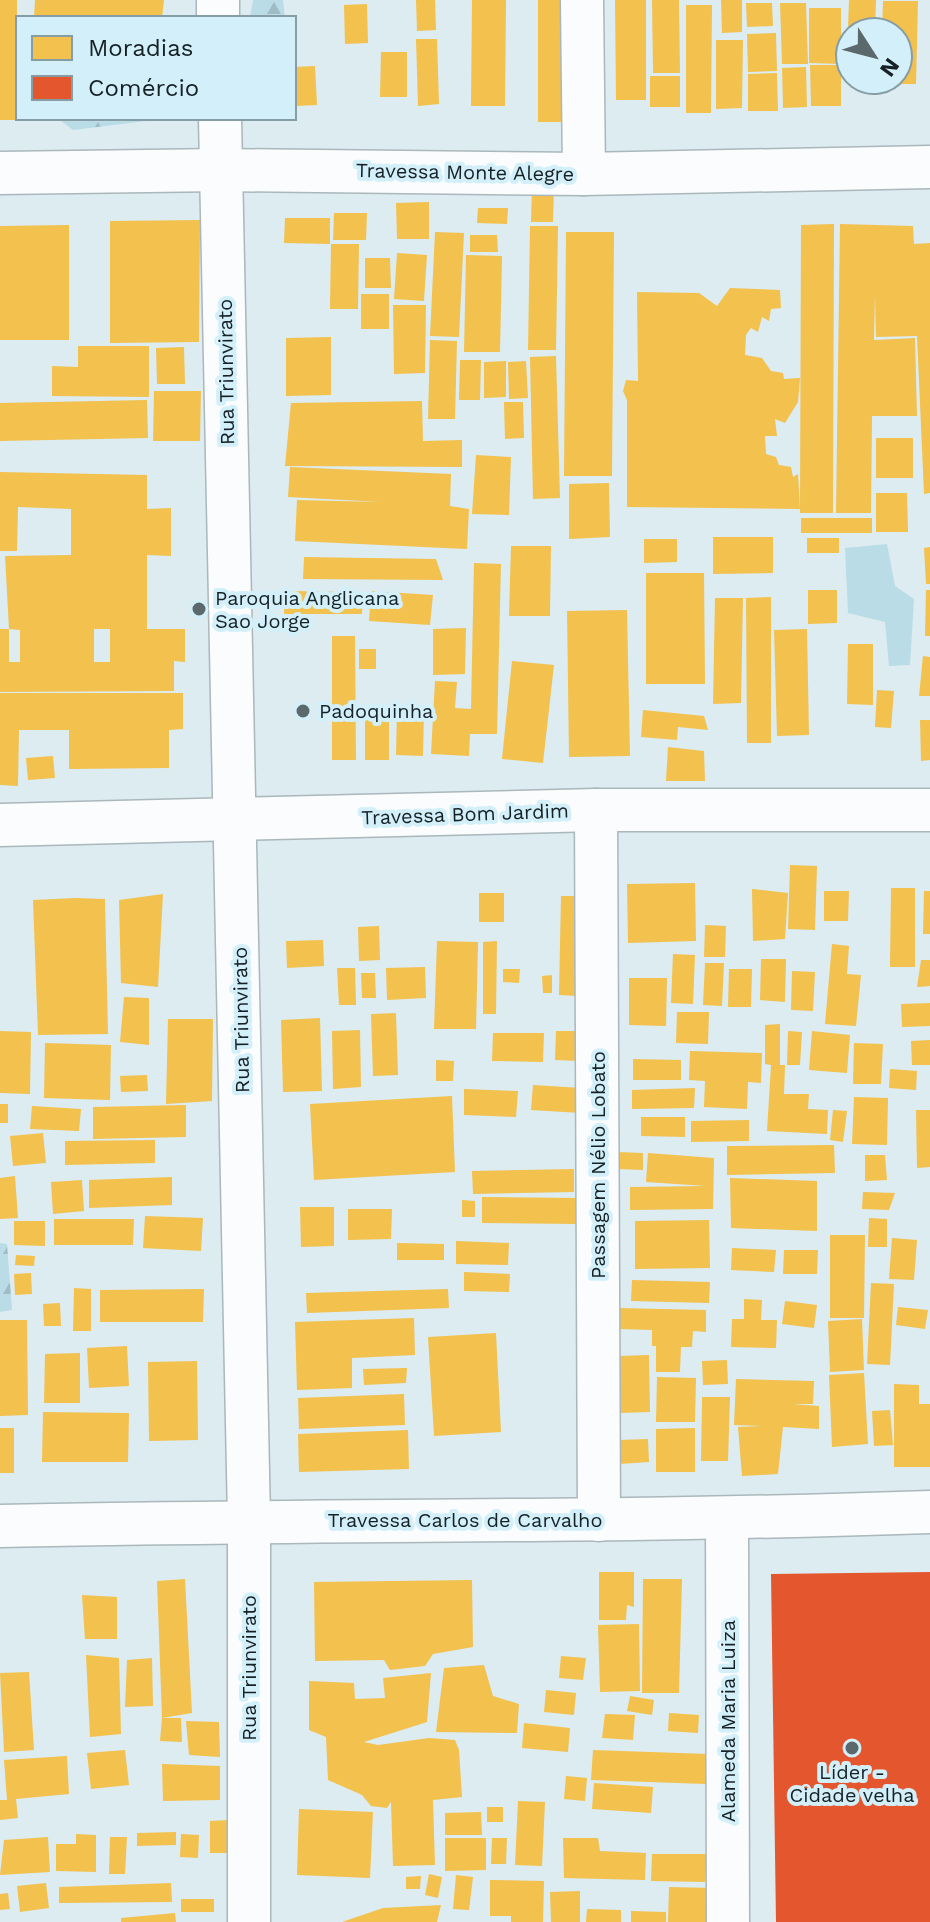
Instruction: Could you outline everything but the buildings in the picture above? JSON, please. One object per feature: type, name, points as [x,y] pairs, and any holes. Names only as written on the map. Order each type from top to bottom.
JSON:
[{"type":"street","points":[[582,0],[584,174]]},
{"type":"street","name":"Rua Triunvirato","points":[[220,120],[237,821],[249,1520],[249,1922]]},
{"type":"street","name":"Travessa Monte Alegre","points":[[0,173],[221,170],[584,174],[930,167]]},
{"type":"street","name":"Travessa Bom Jardim","points":[[0,825],[596,810],[930,810]]},
{"type":"street","name":"Passagem Nélio Lobato","points":[[596,810],[599,1520]]},
{"type":"street","name":"Travessa Carlos de Carvalho","points":[[0,1526],[249,1520],[727,1519],[930,1512]]},
{"type":"street","name":"Alameda Maria Luiza","points":[[727,1519],[728,1922]]},
{"type":"green space","points":[[253,0],[283,0],[285,16],[250,16]]},
{"type":"green space","points":[[60,120],[154,120],[73,130]]},
{"type":"green space","points":[[887,544],[895,586],[914,599],[910,665],[889,666],[885,622],[848,613],[845,548]]},
{"type":"green space","points":[[0,1243],[7,1244],[12,1310],[0,1312]]},
{"type":"place","name":"Paroquia Anglicana Sao Jorge","points":[[199,609]]},
{"type":"place","name":"Padoquinha","points":[[303,711]]},
{"type":"place","name":"Líder - Cidade velha","points":[[852,1748]]}]
